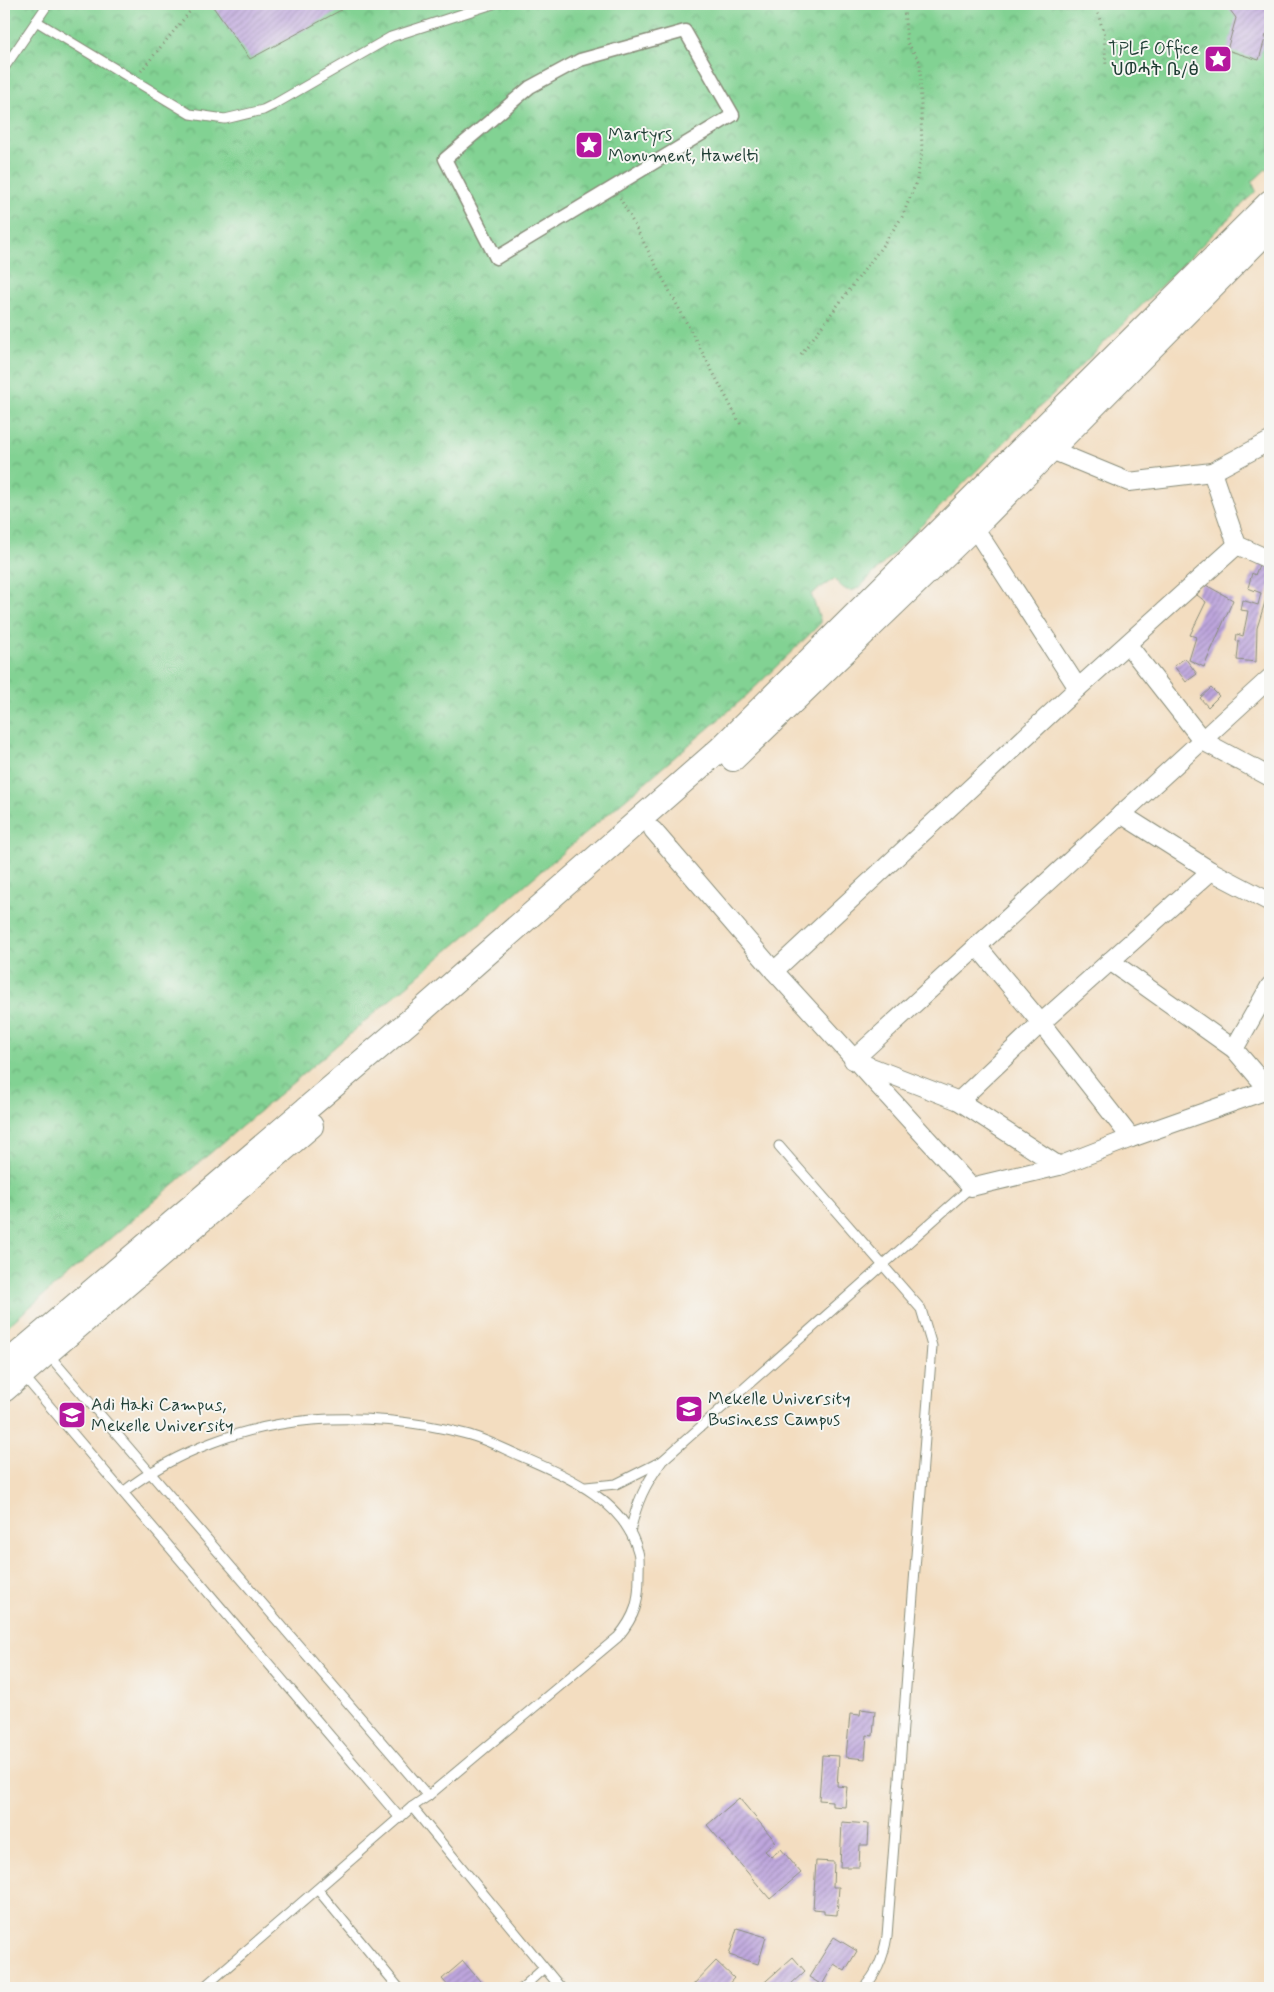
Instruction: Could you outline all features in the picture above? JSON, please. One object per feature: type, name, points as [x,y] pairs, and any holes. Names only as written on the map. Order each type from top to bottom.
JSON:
[{"type":"main road","points":[[4,1390],[13,1370],[720,749],[1270,202]]},
{"type":"main road","points":[[13,1370],[48,1354],[653,830],[789,706],[974,527],[1049,449],[1270,228]]},
{"type":"street","points":[[685,31],[733,115],[496,258],[445,159],[530,86],[580,60],[685,31]]},
{"type":"street","points":[[1049,449],[1129,482],[1212,472],[1270,441]]},
{"type":"street","points":[[1212,472],[1237,545],[1270,560]]},
{"type":"street","points":[[974,527],[1078,688]]},
{"type":"street","points":[[774,971],[1078,688],[1237,545]]},
{"type":"street","points":[[1128,644],[1202,741],[1270,777]]},
{"type":"street","points":[[853,1060],[1270,678]]},
{"type":"street","points":[[1121,814],[1211,871],[1270,902]]},
{"type":"street","points":[[653,830],[853,1060],[971,1187],[1059,1166],[1131,1138],[1269,1089],[1234,1049],[1110,960]]},
{"type":"street","points":[[959,1101],[1110,960],[1211,871]]},
{"type":"street","points":[[977,946],[1131,1138]]},
{"type":"street","points":[[1234,1049],[1270,986]]},
{"type":"street","points":[[853,1060],[959,1101],[1059,1166]]},
{"type":"lane","points":[[4,68],[48,4]]},
{"type":"lane","points":[[36,21],[190,114],[225,119],[273,105],[391,37],[492,4]]},
{"type":"lane","points":[[779,1146],[884,1264],[921,1309],[932,1346],[887,1936],[884,1955],[876,1971],[863,1988]]},
{"type":"lane","points":[[630,1532],[636,1506],[644,1486],[662,1461],[971,1187]]},
{"type":"lane","points":[[48,1354],[428,1796]]},
{"type":"lane","points":[[13,1370],[123,1492],[400,1818]]},
{"type":"lane","points":[[123,1492],[149,1472],[206,1444],[240,1434],[312,1420],[392,1422],[467,1434],[508,1450],[586,1487],[612,1510],[630,1532],[638,1553],[639,1598],[632,1619],[618,1637],[428,1796],[412,1807],[204,1988]]},
{"type":"lane","points":[[586,1487],[616,1484],[662,1461]]},
{"type":"lane","points":[[412,1807],[543,1969],[561,1988]]},
{"type":"lane","points":[[318,1890],[399,1988]]},
{"type":"lane","points":[[522,1988],[543,1969]]},
{"type":"path","points":[[800,354],[902,217],[916,183],[922,153],[921,69],[920,62],[907,42],[904,9],[901,4]]},
{"type":"path","points":[[1095,4],[1104,34],[1106,65]]},
{"type":"path","points":[[135,80],[192,9]]},
{"type":"path","points":[[619,196],[741,425]]},
{"type":"green space","points":[[4,4],[1270,4],[1270,172],[1266,169],[1252,182],[1256,191],[862,585],[850,591],[834,579],[811,594],[820,624],[745,697],[4,1329]]},
{"type":"building","points":[[211,4],[340,4],[341,10],[250,59]]},
{"type":"building","points":[[1228,4],[1270,4],[1270,32],[1266,35],[1259,60],[1227,50],[1236,18],[1227,6]]},
{"type":"building","points":[[1261,560],[1270,564],[1270,586],[1257,628],[1256,662],[1237,660],[1239,641],[1236,640],[1237,634],[1243,636],[1248,611],[1240,610],[1242,600],[1258,605],[1261,593],[1248,588],[1252,573],[1255,575]]},
{"type":"building","points":[[1202,583],[1233,600],[1204,667],[1189,660],[1196,637],[1190,635],[1206,602],[1197,595]]},
{"type":"building","points":[[1185,658],[1197,674],[1186,682],[1174,666]]},
{"type":"building","points":[[1211,688],[1219,696],[1208,707],[1200,698]]},
{"type":"building","points":[[861,1709],[875,1711],[873,1736],[867,1735],[865,1759],[846,1757],[850,1714],[860,1715]]},
{"type":"building","points":[[822,1755],[839,1756],[837,1786],[847,1787],[845,1807],[832,1806],[832,1801],[819,1800]]},
{"type":"building","points":[[739,1798],[776,1842],[765,1851],[771,1857],[781,1849],[801,1873],[770,1899],[707,1825]]},
{"type":"building","points":[[842,1822],[869,1824],[868,1845],[860,1845],[859,1867],[840,1867]]},
{"type":"building","points":[[816,1861],[834,1862],[833,1887],[839,1887],[837,1915],[824,1914],[824,1910],[813,1909]]},
{"type":"building","points":[[737,1928],[766,1937],[758,1964],[729,1955]]},
{"type":"building","points":[[834,1937],[857,1951],[845,1971],[834,1964],[822,1985],[809,1977]]},
{"type":"building","points":[[793,1957],[805,1971],[789,1986],[791,1988],[758,1988]]},
{"type":"building","points":[[463,1961],[486,1988],[450,1988],[442,1979]]},
{"type":"building","points":[[716,1961],[734,1978],[725,1988],[690,1988]]},
{"type":"place","name":"TPLF Office ህወሓት ቤ/ፅ","points":[[1218,59]]},
{"type":"place","name":"Martyrs Monument, Hawelti","points":[[589,145]]},
{"type":"place","name":"Mekelle University Business Campus","points":[[689,1409]]},
{"type":"place","name":"Adi Haki Campus, Mekelle University","points":[[72,1415]]}]
